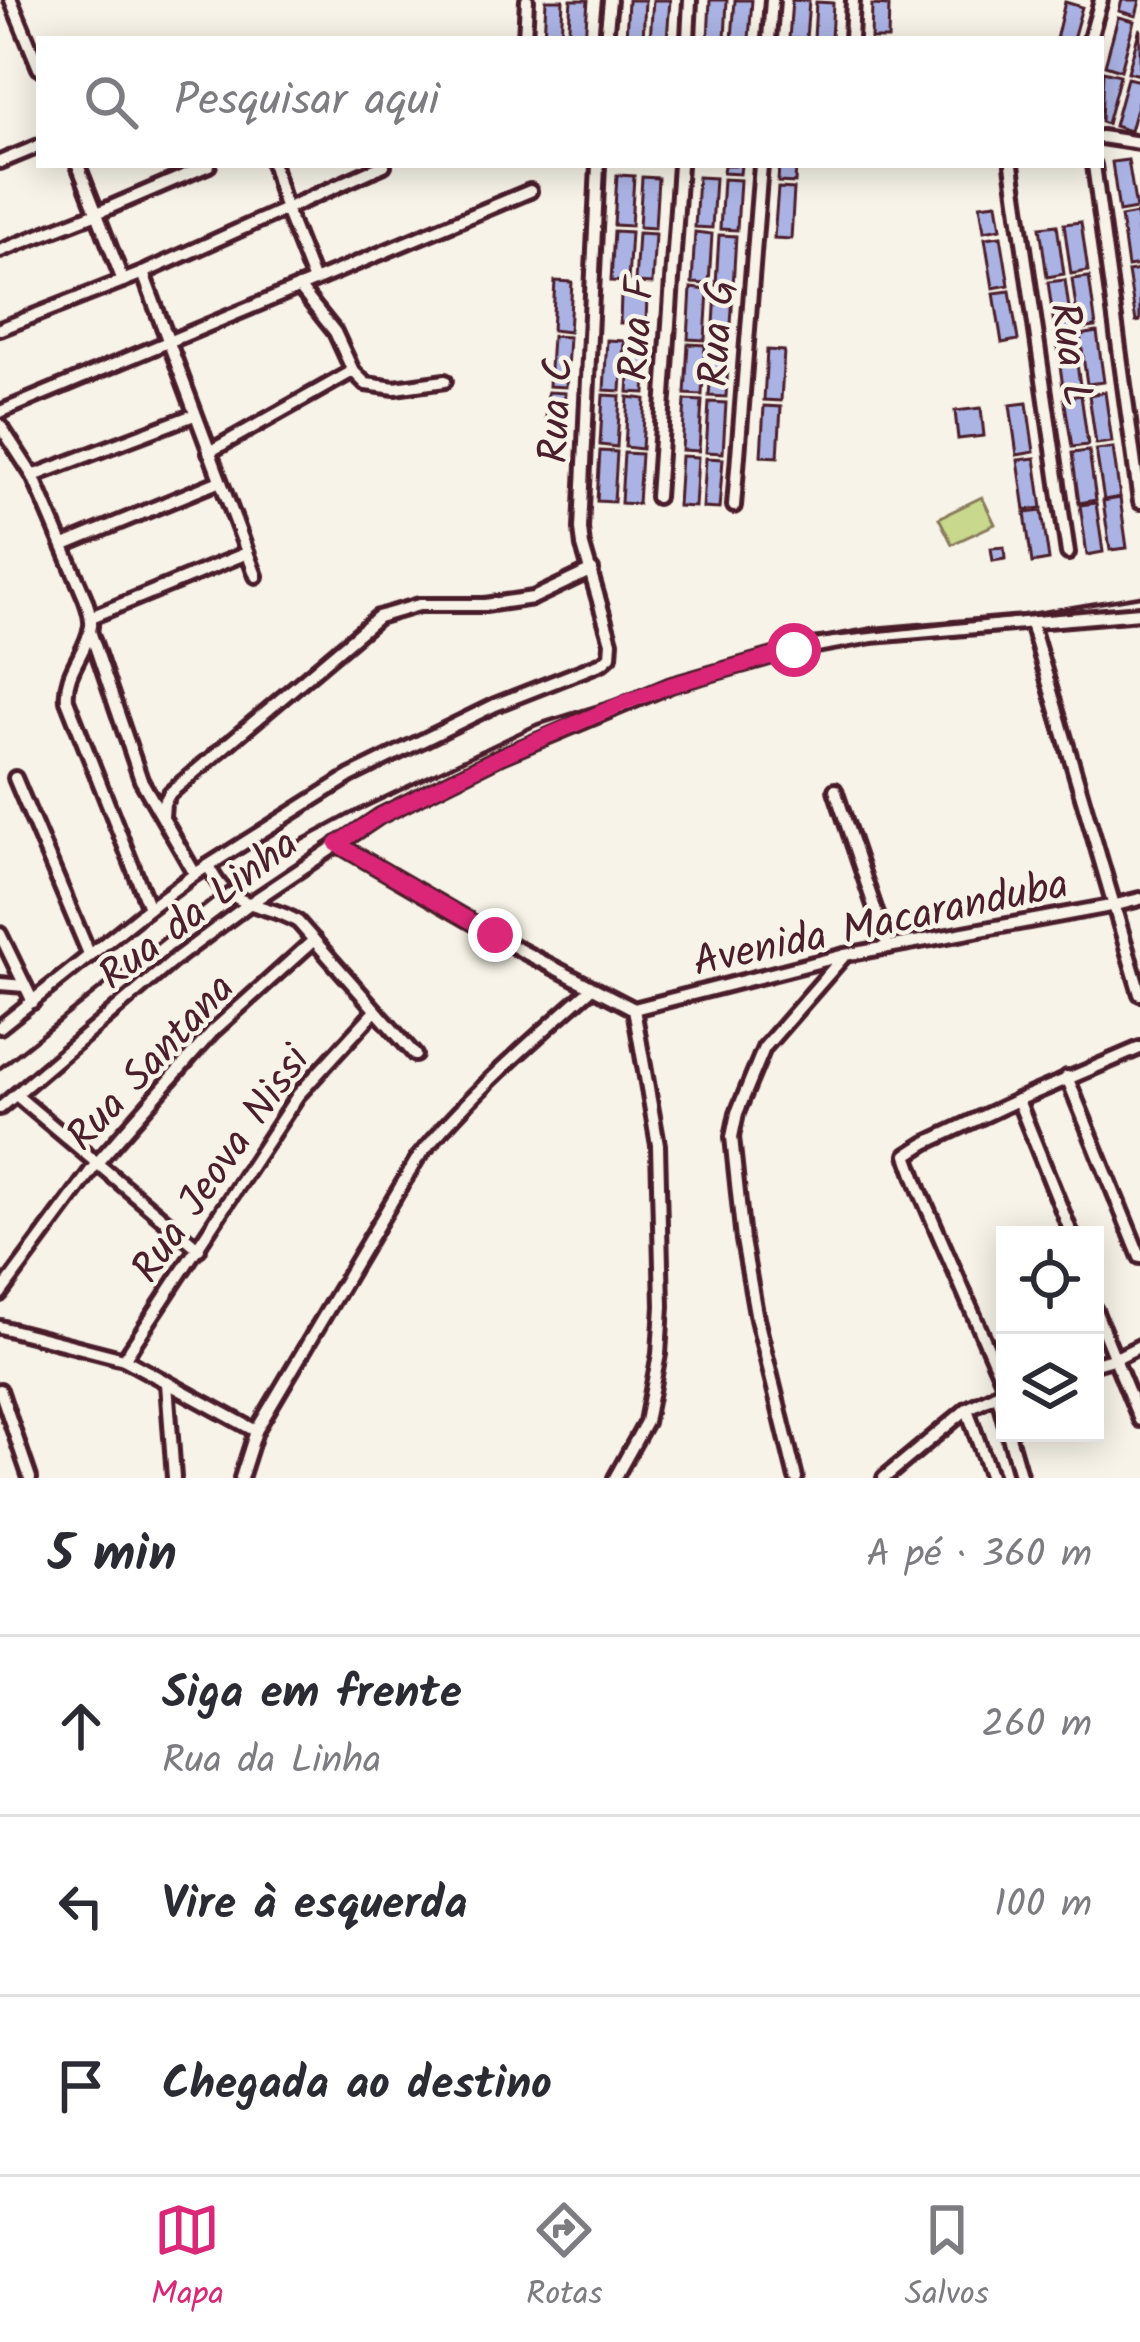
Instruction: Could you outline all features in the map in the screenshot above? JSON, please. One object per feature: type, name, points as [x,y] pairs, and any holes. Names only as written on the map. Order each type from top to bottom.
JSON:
[{"type":"street","points":[[11,0],[36,61]]},
{"type":"street","points":[[525,36],[527,0]]},
{"type":"street","points":[[606,36],[610,0]]},
{"type":"street","points":[[688,36],[690,0]]},
{"type":"street","points":[[770,36],[772,0]]},
{"type":"street","points":[[850,36],[853,0]]},
{"type":"street","points":[[1091,36],[1101,0]]},
{"type":"street","points":[[1104,137],[1140,143]]},
{"type":"street","points":[[0,162],[36,147]]},
{"type":"street","points":[[79,168],[123,280]]},
{"type":"street","points":[[0,250],[201,168]]},
{"type":"street","points":[[274,168],[314,281]]},
{"type":"street","points":[[0,329],[143,273],[377,168]]},
{"type":"street","name":"Rua C","points":[[208,866],[365,767],[495,705],[602,663],[612,653],[581,530],[598,168]]},
{"type":"street","name":"Rua F","points":[[656,497],[680,168]]},
{"type":"street","name":"Rua G","points":[[734,506],[761,168]]},
{"type":"street","name":"Rua L","points":[[1012,168],[1068,553]]},
{"type":"street","points":[[1094,168],[1140,502]]},
{"type":"street","points":[[0,412],[530,191]]},
{"type":"street","points":[[143,273],[256,576]]},
{"type":"street","points":[[299,287],[335,332],[352,371],[371,387],[445,380]]},
{"type":"street","points":[[209,452],[352,371]]},
{"type":"street","points":[[33,476],[194,415]]},
{"type":"street","points":[[0,425],[33,476],[64,545],[132,759],[195,874]]},
{"type":"street","points":[[64,545],[220,481]]},
{"type":"street","points":[[149,908],[67,700],[68,677],[91,624],[248,554]]},
{"type":"street","points":[[163,817],[170,793],[378,617],[419,604],[485,605],[532,598],[592,570]]},
{"type":"street","name":"Rua da Linha","points":[[0,1108],[174,960],[249,904],[380,816],[501,756],[671,685],[794,650],[919,632],[1140,613]]},
{"type":"street","points":[[1031,623],[1140,994]]},
{"type":"street","points":[[15,778],[90,956]]},
{"type":"street","points":[[836,790],[888,947]]},
{"type":"street","points":[[337,844],[522,951],[634,1009],[658,1145],[661,1328],[646,1422],[615,1478]]},
{"type":"street","points":[[0,1027],[208,866],[224,890],[249,904],[286,915],[314,940],[415,1055]]},
{"type":"street","name":"Avenida Macaranduba","points":[[634,1009],[845,955],[1140,899]]},
{"type":"street","points":[[0,934],[33,1002]]},
{"type":"street","name":"Rua Santana","points":[[0,1294],[96,1164],[213,1031],[314,940]]},
{"type":"street","points":[[796,1478],[757,1319],[732,1137],[764,1048],[845,955]]},
{"type":"street","points":[[0,984],[25,986]]},
{"type":"street","points":[[241,1478],[256,1431],[418,1159],[484,1084],[592,988]]},
{"type":"street","name":"Rua Jeova Nissi","points":[[124,1359],[298,1095],[375,1011]]},
{"type":"street","points":[[996,1375],[907,1155],[1066,1077],[1140,1048]]},
{"type":"street","points":[[1066,1077],[1140,1257]]},
{"type":"street","points":[[16,1095],[199,1249]]},
{"type":"street","points":[[1018,1100],[1068,1226]]},
{"type":"street","points":[[0,1327],[124,1359],[256,1431]]},
{"type":"street","points":[[1104,1331],[1140,1420]]},
{"type":"street","points":[[1104,1361],[1140,1346]]},
{"type":"street","points":[[167,1383],[174,1478]]},
{"type":"street","points":[[0,1390],[30,1478]]},
{"type":"street","points":[[884,1478],[967,1409],[996,1393]]},
{"type":"street","points":[[967,1409],[991,1478]]},
{"type":"street","points":[[1011,1442],[1021,1478]]},
{"type":"green space","points":[[982,497],[995,524],[952,544],[939,518]]},
{"type":"building","points":[[546,0],[563,0],[561,36],[544,36]]},
{"type":"building","points":[[571,0],[588,0],[585,36],[568,36]]},
{"type":"building","points":[[628,0],[645,0],[643,36],[626,36]]},
{"type":"building","points":[[653,0],[670,0],[667,36],[650,36]]},
{"type":"building","points":[[710,0],[727,0],[725,36],[708,36]]},
{"type":"building","points":[[735,0],[752,0],[749,36],[732,36]]},
{"type":"building","points":[[792,0],[809,1],[806,36],[789,36]]},
{"type":"building","points":[[1122,0],[1140,0],[1136,16],[1119,11]]},
{"type":"building","points":[[816,2],[833,3],[831,36],[814,36]]},
{"type":"building","points":[[1065,2],[1082,7],[1074,36],[1057,36]]},
{"type":"building","points":[[872,5],[889,6],[888,36],[871,36]]},
{"type":"building","points":[[1118,17],[1134,21],[1121,70],[1105,65]]},
{"type":"building","points":[[1140,28],[1140,75],[1128,72]]},
{"type":"building","points":[[1104,71],[1120,75],[1104,123]]},
{"type":"building","points":[[1127,78],[1140,81],[1130,131],[1114,126]]},
{"type":"building","points":[[1128,160],[1136,209],[1119,212],[1112,162]]},
{"type":"building","points":[[724,168],[741,168],[740,174],[723,173]]},
{"type":"building","points":[[779,168],[796,168],[795,183],[778,182]]},
{"type":"building","points":[[617,175],[634,176],[631,226],[614,225]]},
{"type":"building","points":[[642,177],[658,178],[655,228],[639,227]]},
{"type":"building","points":[[698,177],[715,178],[712,228],[695,227]]},
{"type":"building","points":[[723,179],[740,180],[737,230],[720,229]]},
{"type":"building","points":[[778,188],[794,189],[791,239],[774,238]]},
{"type":"building","points":[[997,203],[1001,228],[984,231],[980,205]]},
{"type":"building","points":[[1137,214],[1140,265],[1128,267],[1121,217]]},
{"type":"building","points":[[1081,222],[1088,271],[1071,274],[1064,224]]},
{"type":"building","points":[[1057,225],[1064,274],[1047,277],[1040,227]]},
{"type":"building","points":[[614,231],[631,232],[628,282],[611,281]]},
{"type":"building","points":[[695,232],[712,234],[709,284],[692,283]]},
{"type":"building","points":[[638,233],[655,234],[652,284],[635,283]]},
{"type":"building","points":[[719,235],[736,236],[733,286],[716,285]]},
{"type":"building","points":[[1001,236],[1009,285],[993,288],[985,238]]},
{"type":"building","points":[[1140,270],[1140,321],[1136,322],[1128,272]]},
{"type":"building","points":[[1089,277],[1096,327],[1079,329],[1072,279]]},
{"type":"building","points":[[1065,280],[1072,330],[1055,332],[1048,282]]},
{"type":"building","points":[[555,281],[572,282],[569,332],[552,330]]},
{"type":"building","points":[[691,288],[708,290],[705,340],[688,339]]},
{"type":"building","points":[[716,291],[733,292],[730,342],[713,341]]},
{"type":"building","points":[[1010,291],[1018,340],[1002,343],[994,293]]},
{"type":"building","points":[[621,295],[647,295],[646,323],[620,323]]},
{"type":"building","points":[[1097,332],[1104,382],[1087,384],[1080,335]]},
{"type":"building","points":[[1073,335],[1080,385],[1063,387],[1056,337]]},
{"type":"building","points":[[552,336],[569,337],[566,387],[549,386]]},
{"type":"building","points":[[607,340],[624,341],[621,391],[604,390]]},
{"type":"building","points":[[631,342],[648,343],[645,393],[628,392]]},
{"type":"building","points":[[688,344],[705,345],[702,395],[685,394]]},
{"type":"building","points":[[713,346],[729,348],[726,397],[709,396]]},
{"type":"building","points":[[767,350],[784,351],[781,401],[764,400]]},
{"type":"building","points":[[548,392],[565,393],[563,419],[546,418]]},
{"type":"building","points":[[1105,392],[1112,442],[1096,444],[1089,395]]},
{"type":"building","points":[[603,395],[620,396],[617,447],[600,445]]},
{"type":"building","points":[[1081,395],[1088,445],[1072,447],[1064,398]]},
{"type":"building","points":[[628,397],[645,399],[642,449],[625,447]]},
{"type":"building","points":[[685,400],[702,401],[699,451],[682,450]]},
{"type":"building","points":[[709,402],[726,403],[723,453],[706,452]]},
{"type":"building","points":[[1027,403],[1034,452],[1017,455],[1010,405]]},
{"type":"building","points":[[764,406],[781,407],[778,457],[761,456]]},
{"type":"building","points":[[981,408],[984,436],[958,439],[955,411]]},
{"type":"building","points":[[1113,448],[1120,497],[1104,500],[1096,450]]},
{"type":"building","points":[[600,451],[617,452],[614,502],[597,501]]},
{"type":"building","points":[[1089,451],[1096,500],[1079,503],[1072,453]]},
{"type":"building","points":[[624,453],[641,454],[638,504],[621,503]]},
{"type":"building","points":[[681,456],[698,457],[695,507],[678,506]]},
{"type":"building","points":[[706,458],[723,459],[719,509],[703,508]]},
{"type":"building","points":[[1035,458],[1042,508],[1025,510],[1018,460]]},
{"type":"building","points":[[1120,498],[1127,548],[1110,550],[1103,501]]},
{"type":"building","points":[[1096,503],[1103,552],[1087,555],[1080,505]]},
{"type":"building","points":[[1042,511],[1049,560],[1032,563],[1025,513]]},
{"type":"building","points":[[1004,547],[1005,559],[993,561],[991,548]]},
{"type":"railway","points":[[0,1068],[224,890],[285,849],[536,725],[812,638],[1019,616],[1140,596]]},
{"type":"route","points":[[495,935],[337,844],[380,816],[501,756],[626,702],[794,650]]}]
